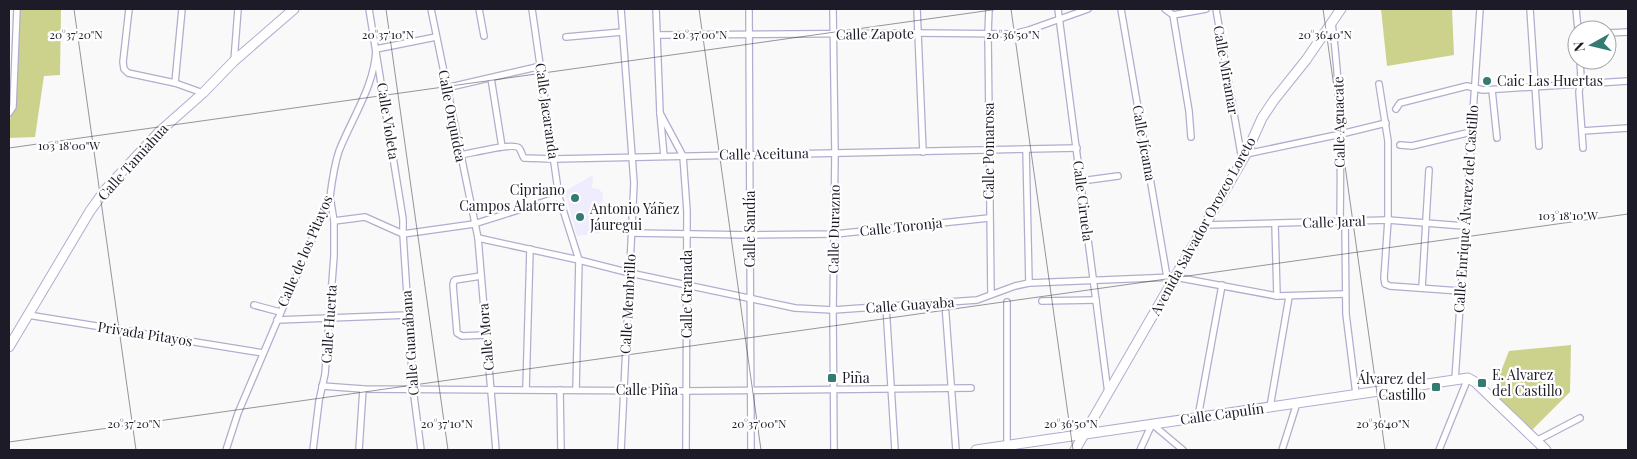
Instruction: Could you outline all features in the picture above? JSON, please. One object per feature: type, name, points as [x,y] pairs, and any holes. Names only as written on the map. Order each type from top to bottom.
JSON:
[{"type":"street","points":[[10,112],[12,42],[17,9]]},
{"type":"street","points":[[129,9],[122,62],[124,69],[128,73],[176,83],[203,92]]},
{"type":"street","points":[[176,83],[182,9]]},
{"type":"street","points":[[234,61],[238,9]]},
{"type":"street","name":"Calle Violeta","points":[[369,9],[403,219],[403,234]]},
{"type":"street","name":"Calle Orquídea","points":[[430,9],[474,224]]},
{"type":"street","points":[[479,9],[484,36]]},
{"type":"street","name":"Calle Jacaranda","points":[[532,9],[559,197],[579,260],[576,390]]},
{"type":"street","name":"Calle Membrillo","points":[[621,9],[634,183],[621,450]]},
{"type":"street","name":"Calle Granada","points":[[656,9],[660,113],[664,156]]},
{"type":"street","name":"Calle Sandía","points":[[749,9],[751,450]]},
{"type":"street","name":"Calle Durazno","points":[[834,9],[834,450]]},
{"type":"street","points":[[917,9],[923,152]]},
{"type":"street","name":"Calle Pomarosa","points":[[989,9],[992,294]]},
{"type":"street","name":"Calle Ciruela","points":[[1058,9],[1108,394]]},
{"type":"street","name":"Calle Zapote","points":[[658,34],[1014,34],[1088,9]]},
{"type":"street","name":"Calle Jícama","points":[[1121,9],[1171,277]]},
{"type":"street","points":[[1165,9],[1173,15],[1189,111],[1191,137]]},
{"type":"street","points":[[1173,15],[1206,9]]},
{"type":"street","name":"Calle Miramar","points":[[1216,9],[1244,157]]},
{"type":"street","name":"Avenida Salvador Orozco Loreto","points":[[1075,450],[1108,394],[1171,277],[1244,157],[1262,118],[1306,60],[1340,9]]},
{"type":"street","name":"Calle Enrique Álvarez del Castillo","points":[[1455,380],[1480,9]]},
{"type":"street","points":[[1530,9],[1539,146]]},
{"type":"street","name":"Calle Tamiahua","points":[[9,347],[90,211],[106,189],[159,132],[290,10]]},
{"type":"street","name":"Calle Aguacate","points":[[1332,22],[1338,69],[1346,314],[1356,394]]},
{"type":"street","points":[[566,37],[622,32]]},
{"type":"street","points":[[376,49],[436,37]]},
{"type":"street","name":"Calle de los Pitayos","points":[[226,450],[238,413],[276,320],[330,197],[339,152],[370,81],[376,61],[376,49]]},
{"type":"street","points":[[446,88],[541,66]]},
{"type":"street","points":[[1580,70],[1583,148]]},
{"type":"street","points":[[460,156],[502,147],[490,78]]},
{"type":"street","points":[[1396,109],[1400,103],[1467,86],[1492,90],[1628,81]]},
{"type":"street","points":[[1379,84],[1388,141],[1388,220],[1384,284],[1460,291]]},
{"type":"street","points":[[1492,90],[1496,138]]},
{"type":"street","name":"Calle Granada","points":[[660,113],[683,156],[687,211],[686,450]]},
{"type":"street","points":[[1244,157],[1386,122]]},
{"type":"street","points":[[1582,130],[1628,128]]},
{"type":"street","points":[[1400,145],[1412,146],[1471,132]]},
{"type":"street","name":"Calle Aceituna","points":[[502,147],[518,146],[522,157],[526,158],[554,159],[1077,148]]},
{"type":"street","points":[[1026,149],[1029,283]]},
{"type":"street","points":[[1422,288],[1429,170]]},
{"type":"street","points":[[1081,181],[1118,176]]},
{"type":"street","name":"Calle Huerta","points":[[313,450],[319,401],[325,374],[330,318],[334,220],[330,197]]},
{"type":"street","points":[[334,220],[370,218],[403,234],[474,224],[559,197]]},
{"type":"street","name":"Calle Toronja","points":[[632,233],[835,234],[990,218]]},
{"type":"street","name":"Calle Jaral","points":[[1204,225],[1388,220],[1464,226]]},
{"type":"street","name":"Calle Mora","points":[[474,224],[478,238],[496,450]]},
{"type":"street","points":[[1275,224],[1277,296]]},
{"type":"street","name":"Calle Guanábana","points":[[403,234],[413,388],[421,450]]},
{"type":"street","name":"Calle Guayaba","points":[[478,238],[687,286],[795,308],[834,310],[945,303],[977,300],[1014,286],[1029,283],[1171,277],[1277,296],[1345,294]]},
{"type":"street","points":[[526,389],[530,249]]},
{"type":"street","points":[[481,276],[454,280],[454,304],[458,335],[485,335]]},
{"type":"street","points":[[1198,417],[1222,285]]},
{"type":"street","points":[[1270,407],[1289,297]]},
{"type":"street","points":[[1042,301],[1096,300]]},
{"type":"street","points":[[1007,302],[1008,446]]},
{"type":"street","points":[[945,303],[956,450]]},
{"type":"street","points":[[254,304],[280,312]]},
{"type":"street","points":[[886,306],[895,450]]},
{"type":"street","name":"Privada Pitayos","points":[[28,315],[263,353]]},
{"type":"street","points":[[276,320],[408,315]]},
{"type":"street","points":[[1439,450],[1468,378],[1475,382],[1546,450]]},
{"type":"street","name":"Calle Capulín","points":[[978,450],[1468,378]]},
{"type":"street","name":"Calle Piña","points":[[322,386],[363,389],[686,391],[971,388]]},
{"type":"street","points":[[359,450],[363,389]]},
{"type":"street","points":[[560,390],[560,450]]},
{"type":"street","points":[[1282,450],[1297,403]]},
{"type":"street","points":[[1536,441],[1580,418]]},
{"type":"street","points":[[1140,450],[1152,424],[1183,450]]},
{"type":"shaded area","points":[[593,175],[592,188],[599,189],[603,194],[600,233],[577,236],[565,191]]},
{"type":"green space","points":[[17,9],[61,9],[60,75],[44,76],[35,137],[9,138]]},
{"type":"green space","points":[[1381,9],[1452,9],[1454,55],[1387,66]]},
{"type":"green space","points":[[1571,345],[1570,392],[1531,431],[1492,394],[1509,351]]},
{"type":"place","name":"Caic Las Huertas","points":[[1487,81]]},
{"type":"place","name":"Cipriano Campos Alatorre","points":[[575,198]]},
{"type":"place","name":"Antonio Yáñez Jáuregui","points":[[580,217]]},
{"type":"place","name":"Piña","points":[[832,378]]},
{"type":"place","name":"E. Alvarez del Castillo","points":[[1482,383]]},
{"type":"place","name":"Álvarez del Castillo","points":[[1436,387]]}]
